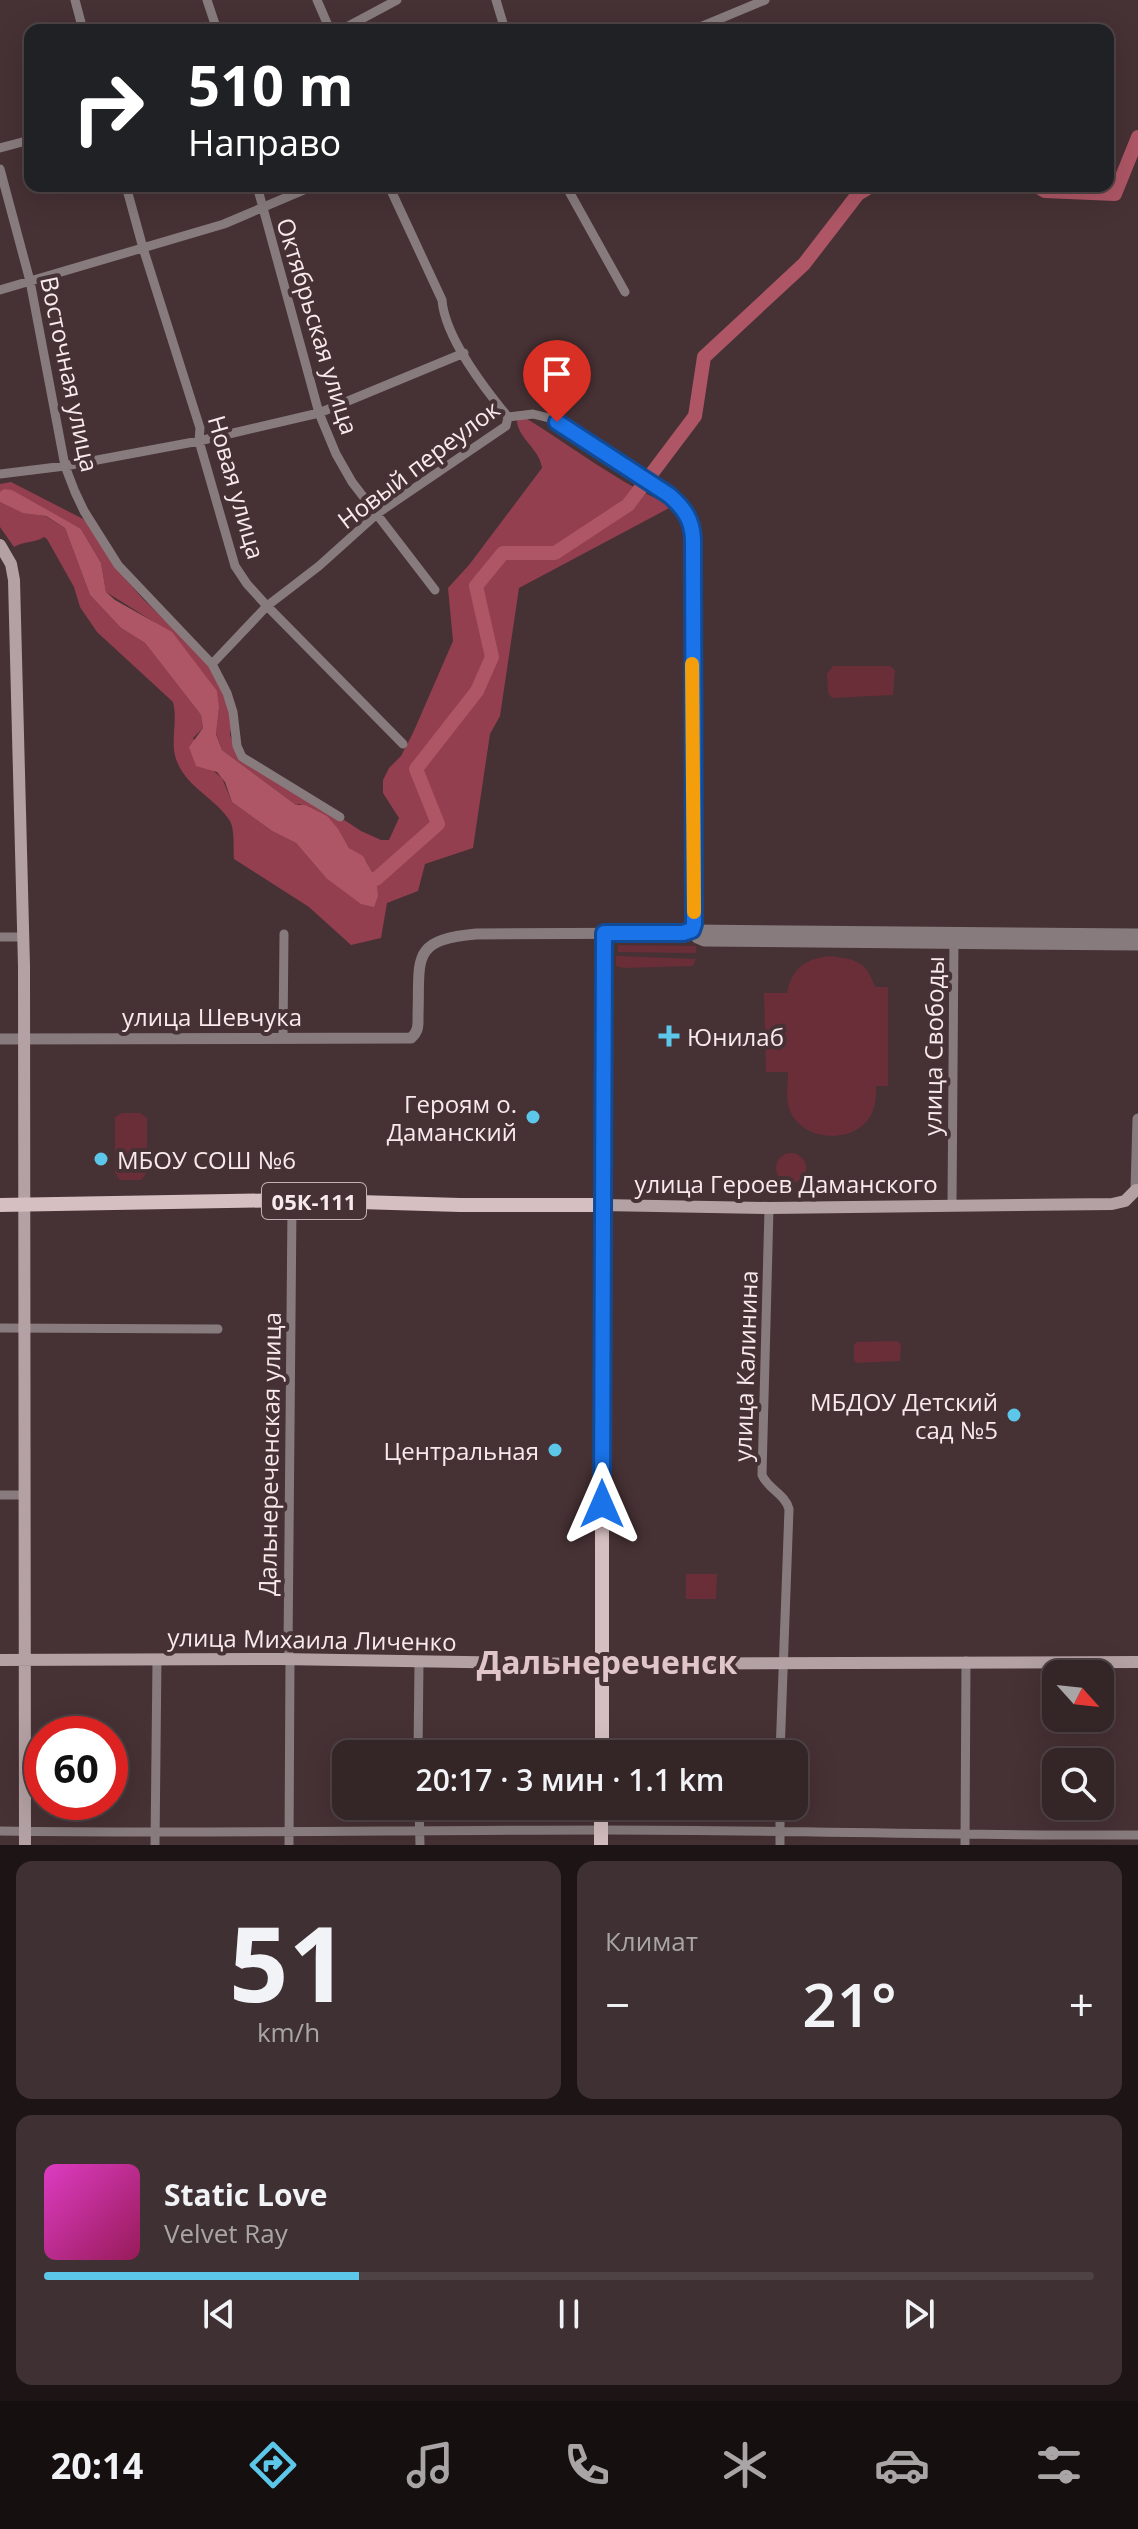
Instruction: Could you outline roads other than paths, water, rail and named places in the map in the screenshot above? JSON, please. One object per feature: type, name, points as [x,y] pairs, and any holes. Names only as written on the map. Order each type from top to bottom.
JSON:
[{"type":"main road","points":[[0,545],[11,564],[14,580],[22,937],[26,1204],[23,1495],[25,1838]]},
{"type":"main road","name":"улица Героев Даманского","points":[[0,1205],[307,1200],[769,1208],[1112,1204],[1125,1201],[1136,1190]]},
{"type":"main road","points":[[602,1205],[602,1740]]},
{"type":"main road","name":"улица Михаила Личенко","points":[[0,1660],[1138,1662]]},
{"type":"street","points":[[75,0],[81,24]]},
{"type":"street","points":[[207,0],[215,24]]},
{"type":"street","points":[[317,0],[327,24]]},
{"type":"street","points":[[352,24],[397,0]]},
{"type":"street","points":[[496,0],[503,24]]},
{"type":"street","points":[[707,24],[765,0]]},
{"type":"street","points":[[0,148],[24,142]]},
{"type":"street","name":"Восточная улица","points":[[0,169],[30,281],[65,466],[84,511],[112,556],[212,664],[227,693],[242,757],[340,817]]},
{"type":"street","name":"Новая улица","points":[[128,192],[200,428],[199,441],[235,566],[267,606],[403,744]]},
{"type":"street","name":"Октябрьская улица","points":[[258,192],[319,413],[343,468],[435,590]]},
{"type":"street","points":[[0,290],[224,224],[300,192]]},
{"type":"street","points":[[392,192],[442,300],[446,320],[483,387],[508,417]]},
{"type":"street","points":[[569,192],[625,292]]},
{"type":"street","points":[[0,474],[65,466],[199,441],[319,413],[464,353]]},
{"type":"street","name":"Новый переулок","points":[[212,664],[267,606],[319,566],[378,513],[506,426],[508,417],[533,414],[549,418],[655,485],[681,506],[692,527],[692,930]]},
{"type":"street","points":[[602,1205],[604,933],[683,933],[692,930],[1138,945]]},
{"type":"street","name":"улица Шевчука","points":[[0,1039],[411,1038],[418,1028],[420,964],[428,947],[435,941],[476,934],[604,933]]},
{"type":"street","points":[[283,1037],[284,934]]},
{"type":"street","points":[[954,940],[1138,934]]},
{"type":"street","points":[[0,937],[22,937]]},
{"type":"street","name":"улица Свободы","points":[[952,1206],[954,940]]},
{"type":"street","name":"05К-111","points":[[1136,1190],[1138,1119]]},
{"type":"street","name":"Дальнереченская улица","points":[[289,1845],[292,1206]]},
{"type":"street","name":"улица Калинина","points":[[769,1208],[762,1475],[768,1485],[786,1499],[789,1509],[780,1740]]},
{"type":"street","points":[[0,1328],[218,1329]]},
{"type":"street","points":[[0,1495],[23,1495]]},
{"type":"street","points":[[155,1845],[157,1659]]},
{"type":"street","points":[[965,1840],[966,1661]]},
{"type":"street","points":[[418,1740],[419,1662]]},
{"type":"street","points":[[420,1820],[420,1845]]},
{"type":"street","points":[[780,1820],[780,1845]]},
{"type":"street","points":[[0,1831],[25,1838],[289,1830],[601,1838],[780,1832],[965,1840],[1138,1835]]},
{"type":"waterway","points":[[1068,192],[1115,194],[1138,137]]},
{"type":"waterway","points":[[359,873],[366,879],[376,879],[438,824],[416,769],[477,691],[492,657],[476,586],[503,553],[555,553],[628,505],[695,416],[704,357],[804,264],[861,192]]},
{"type":"place","name":"Юнилаб","points":[[669,1036]]},
{"type":"place","name":"Героям о. Даманский","points":[[533,1117]]},
{"type":"place","name":"МБОУ СОШ №6","points":[[101,1159]]},
{"type":"place","name":"МБДОУ Детский сад №5","points":[[1014,1415]]},
{"type":"place","name":"Центральная","points":[[555,1450]]},
{"type":"district","name":"Дальнереченск","points":[[607,1661]]}]
